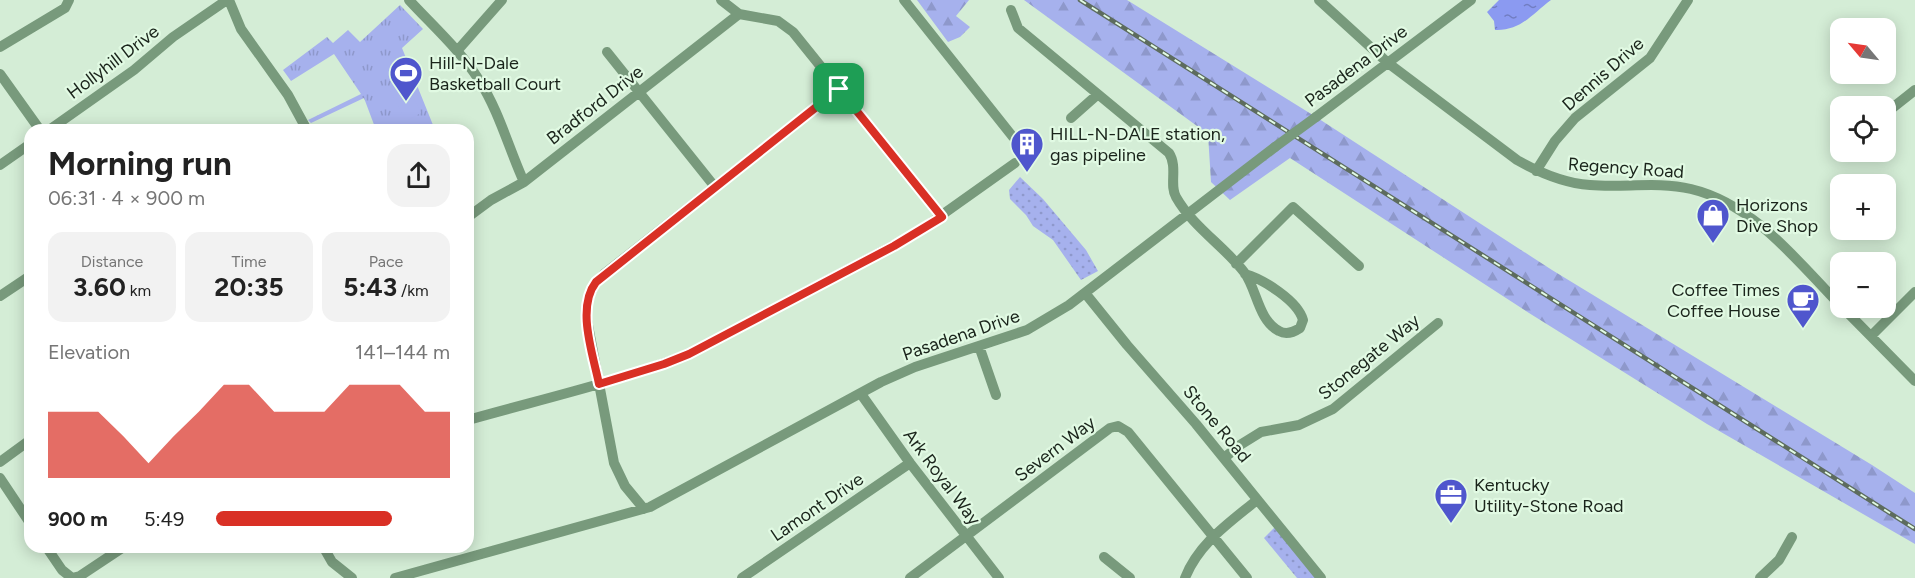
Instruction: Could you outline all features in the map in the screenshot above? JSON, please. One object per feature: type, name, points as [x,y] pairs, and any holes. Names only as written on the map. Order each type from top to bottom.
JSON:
[{"type":"street","points":[[0,47],[65,8],[69,0]]},
{"type":"street","points":[[228,0],[241,29],[288,95],[301,124]]},
{"type":"street","name":"Hollyhill Drive","points":[[57,124],[134,69],[173,37],[228,0]]},
{"type":"street","points":[[409,0],[457,51],[488,96],[524,182]]},
{"type":"street","points":[[457,51],[502,0]]},
{"type":"street","points":[[721,0],[739,14],[767,18],[785,25],[803,44],[942,217]]},
{"type":"street","points":[[903,0],[1013,137]]},
{"type":"street","name":"Regency Road","points":[[1319,0],[1388,63],[1509,154],[1536,171],[1571,183],[1597,186],[1664,185],[1690,189],[1716,197],[1757,222],[1830,294]]},
{"type":"street","name":"Pasadena Drive","points":[[395,578],[644,509],[904,372],[1037,325],[1085,293],[1471,0]]},
{"type":"street","name":"Dennis Drive","points":[[1536,171],[1554,141],[1575,118],[1650,58],[1688,0]]},
{"type":"street","points":[[1011,10],[1018,28],[1169,153],[1173,160],[1174,195],[1188,214],[1245,274],[1271,325],[1280,332],[1291,333],[1300,328],[1303,320],[1297,306],[1260,278],[1245,274]]},
{"type":"street","name":"Bradford Drive","points":[[474,213],[491,200],[524,182],[739,14]]},
{"type":"street","points":[[607,52],[715,187]]},
{"type":"street","points":[[0,74],[36,124]]},
{"type":"street","points":[[644,509],[631,495],[614,462],[586,320],[586,306],[591,288],[604,274],[839,89]]},
{"type":"street","points":[[1896,104],[1915,90]]},
{"type":"street","points":[[1071,118],[1097,95]]},
{"type":"street","points":[[0,165],[24,148]]},
{"type":"street","points":[[474,418],[599,384],[689,354],[894,246],[942,217],[1015,163]]},
{"type":"street","points":[[1236,264],[1293,207],[1359,266]]},
{"type":"street","points":[[0,296],[24,280]]},
{"type":"street","points":[[1871,336],[1915,292]]},
{"type":"street","name":"Stone Road","points":[[1085,293],[1322,578]]},
{"type":"street","name":"Regency Road","points":[[1854,318],[1915,381]]},
{"type":"street","name":"Stonegate Way","points":[[1224,458],[1240,444],[1261,432],[1299,425],[1325,414],[1438,323]]},
{"type":"street","points":[[979,346],[996,395]]},
{"type":"street","name":"Ark Royal Way","points":[[861,394],[910,463],[999,578]]},
{"type":"street","name":"Severn Way","points":[[910,578],[1110,428],[1118,426],[1128,432],[1247,578]]},
{"type":"street","points":[[0,462],[24,444]]},
{"type":"street","name":"Lamont Drive","points":[[742,578],[910,463]]},
{"type":"street","points":[[0,478],[24,513]]},
{"type":"street","points":[[1185,578],[1193,560],[1213,536],[1257,500]]},
{"type":"street","points":[[1760,578],[1779,560],[1792,537]]},
{"type":"street","points":[[50,553],[62,570],[72,578],[80,576],[114,553]]},
{"type":"street","points":[[327,553],[332,562],[352,578]]},
{"type":"street","points":[[1104,557],[1130,578]]},
{"type":"green space","points":[[917,0],[969,0],[956,16],[970,27],[960,37],[948,42]]},
{"type":"green space","points":[[1024,0],[1127,0],[1316,117],[1552,270],[1915,493],[1915,544],[1707,424],[1529,313],[1290,158],[1230,200],[1211,182],[1208,134]]},
{"type":"green space","points":[[400,5],[423,29],[402,48],[433,124],[374,124],[364,98],[311,123],[308,120],[361,94],[334,54],[291,81],[283,70],[327,37],[333,43],[348,30],[360,42]]},
{"type":"green space","name":"Hill-N-Dale Basketball Court","points":[[406,83],[421,113],[406,121],[390,91]]},
{"type":"green space","points":[[1020,177],[1043,199],[1086,250],[1098,271],[1081,280],[1053,240],[1033,226],[1026,215],[1010,199],[1009,190]]},
{"type":"green space","points":[[1278,524],[1322,578],[1297,578],[1264,538]]},
{"type":"water","points":[[1499,0],[1551,0],[1519,25],[1504,30],[1495,30],[1494,21],[1487,12]]},
{"type":"railway","points":[[1080,0],[1915,529]]},
{"type":"place","name":"Hill-N-Dale Basketball Court","points":[[406,102]]},
{"type":"place","name":"HILL-N-DALE station, gas pipeline","points":[[1027,173]]},
{"type":"place","name":"Horizons Dive Shop","points":[[1713,244]]},
{"type":"place","name":"Coffee Times Coffee House","points":[[1803,329]]},
{"type":"place","name":"Kentucky Utility-Stone Road","points":[[1451,524]]},
{"type":"route","points":[[839,89],[942,217],[894,246],[708,345],[664,364],[599,384],[586,320],[586,306],[591,288],[604,274],[839,89]]}]
